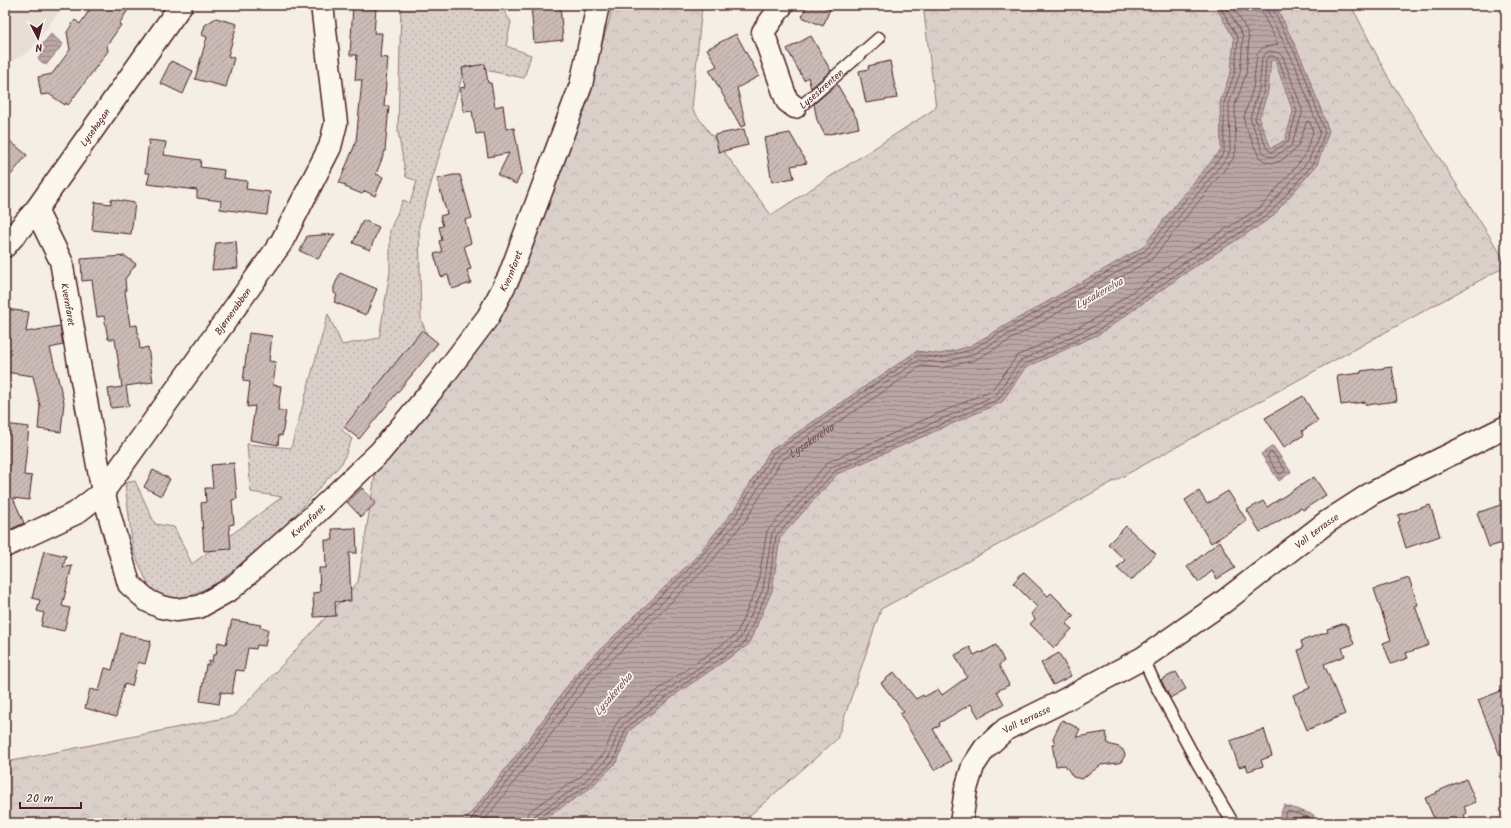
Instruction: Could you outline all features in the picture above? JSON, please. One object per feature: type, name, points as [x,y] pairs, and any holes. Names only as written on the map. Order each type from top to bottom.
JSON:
[{"type":"street","name":"Lysehagan","points":[[5,246],[36,210],[181,5]]},
{"type":"street","name":"Bjørnerabben","points":[[5,546],[76,513],[103,492],[281,243],[330,147],[336,123],[322,5]]},
{"type":"street","name":"Kvernfaret","points":[[36,210],[61,261],[103,492],[129,584],[148,601],[161,607],[176,610],[199,607],[231,589],[380,452],[438,383],[488,317],[509,277],[581,85],[598,5]]},
{"type":"street","name":"Lyseskrenten","points":[[782,5],[763,32],[787,101],[795,108]]},
{"type":"street","name":"Voll terrasse","points":[[961,823],[966,789],[973,766],[984,748],[1006,729],[1057,704],[1143,658],[1222,603],[1327,522],[1372,493],[1506,427]]},
{"type":"lane","name":"Lyseskrenten","points":[[795,108],[800,107],[879,38]]},
{"type":"lane","points":[[1143,658],[1155,684],[1198,764],[1232,823]]},
{"type":"shaded area","points":[[5,5],[64,5],[29,52],[5,65]]},
{"type":"green space","points":[[401,5],[500,5],[511,22],[506,46],[531,55],[524,78],[465,66],[419,225],[421,320],[427,334],[342,430],[352,439],[342,463],[284,527],[219,582],[182,600],[155,600],[133,550],[125,483],[135,481],[155,524],[174,527],[192,564],[282,497],[251,492],[247,444],[291,448],[328,314],[342,345],[379,338],[390,272],[390,230],[403,200],[410,203],[417,181],[406,177],[398,131]]},
{"type":"green space","points":[[611,5],[702,5],[692,109],[771,215],[936,108],[923,5],[1351,5],[1389,79],[1506,262],[1506,266],[881,609],[837,739],[741,823],[5,823],[5,766],[7,762],[234,716],[358,582],[378,457],[518,276],[569,149],[610,18]]},
{"type":"water","name":"Lysakerelva","points":[[1215,5],[1274,5],[1278,10],[1303,62],[1329,131],[1317,165],[1271,218],[1188,271],[1101,333],[1025,368],[1002,402],[837,474],[780,538],[772,591],[748,645],[679,692],[629,731],[617,762],[589,789],[538,823],[463,823],[529,739],[579,670],[695,558],[734,510],[770,451],[917,351],[940,354],[968,347],[1143,247],[1182,196],[1221,150],[1220,102],[1231,71],[1234,39]],"holes":[[[1271,60],[1275,61],[1293,112],[1285,140],[1271,148],[1259,119],[1268,91]]]},
{"type":"water","points":[[51,34],[63,44],[46,65],[38,59],[46,48],[42,45]]},
{"type":"water","points":[[1273,446],[1291,472],[1279,481],[1261,454]]},
{"type":"water","points":[[1284,805],[1314,815],[1311,823],[1284,823],[1278,821]]},
{"type":"building","points":[[93,5],[131,5],[119,24],[121,25],[107,45],[108,51],[68,105],[66,103],[65,105],[49,94],[41,95],[38,77],[52,74],[70,50],[67,32],[75,20],[80,24]]},
{"type":"building","points":[[353,5],[368,5],[368,8],[376,8],[374,33],[382,33],[380,57],[388,58],[384,106],[389,106],[385,151],[376,174],[383,177],[375,196],[365,191],[362,194],[345,187],[346,185],[339,183],[356,142],[362,80],[355,80],[357,55],[350,55]]},
{"type":"building","points":[[531,5],[560,5],[563,40],[534,43]]},
{"type":"building","points":[[807,5],[819,5],[830,9],[823,26],[802,17]]},
{"type":"building","points":[[216,18],[237,24],[228,56],[234,58],[226,87],[195,79],[207,37],[202,35],[205,25]]},
{"type":"building","points":[[736,34],[759,76],[737,88],[746,125],[741,127],[709,70],[717,66],[707,49]]},
{"type":"building","points":[[811,36],[831,71],[811,88],[808,77],[804,80],[787,49]]},
{"type":"building","points":[[171,61],[193,71],[183,94],[160,83]]},
{"type":"building","points":[[890,61],[897,98],[866,103],[859,71],[869,69],[868,66]]},
{"type":"building","points":[[485,64],[488,83],[491,83],[495,107],[503,105],[506,129],[514,128],[522,172],[516,184],[498,175],[509,153],[488,157],[484,133],[476,134],[472,111],[464,112],[460,88],[465,87],[462,68]]},
{"type":"building","points":[[837,84],[857,119],[859,128],[825,135],[817,120],[814,104]]},
{"type":"building","points":[[744,129],[748,145],[719,152],[714,135]]},
{"type":"building","points":[[790,133],[807,163],[791,166],[794,178],[772,182],[764,138]]},
{"type":"building","points":[[5,137],[27,155],[5,182]]},
{"type":"building","points":[[149,140],[166,142],[164,155],[201,160],[200,167],[224,170],[223,178],[247,181],[246,189],[270,192],[267,215],[220,209],[221,201],[197,198],[197,190],[147,184],[150,173],[145,173]]},
{"type":"building","points":[[460,175],[472,218],[465,220],[471,243],[464,246],[471,269],[467,270],[471,283],[452,289],[448,275],[441,277],[434,254],[442,252],[439,241],[442,240],[439,227],[443,226],[440,216],[447,214],[437,179]]},
{"type":"building","points":[[111,199],[135,203],[131,234],[92,230],[95,202],[111,204]]},
{"type":"building","points":[[363,220],[379,227],[370,250],[353,243]]},
{"type":"building","points":[[335,234],[318,259],[300,251],[307,236]]},
{"type":"building","points":[[236,241],[238,268],[212,270],[216,243]]},
{"type":"building","points":[[125,256],[136,264],[125,279],[125,291],[130,326],[137,325],[140,349],[148,347],[153,382],[126,386],[129,406],[111,408],[108,389],[122,387],[115,339],[108,339],[104,316],[97,317],[92,280],[82,281],[81,259]]},
{"type":"building","points":[[340,273],[377,289],[366,315],[334,302],[337,295],[334,293],[334,287]]},
{"type":"building","points":[[5,309],[29,312],[26,332],[60,326],[63,345],[50,348],[64,402],[61,432],[38,429],[40,406],[33,376],[5,372]]},
{"type":"building","points":[[422,330],[438,343],[359,439],[344,427]]},
{"type":"building","points":[[249,333],[272,336],[269,361],[276,362],[273,385],[281,386],[278,410],[286,411],[282,436],[279,435],[278,445],[250,440],[255,406],[247,407],[250,382],[243,381]]},
{"type":"building","points":[[1392,367],[1397,401],[1366,405],[1365,402],[1341,405],[1337,376]]},
{"type":"building","points":[[1303,396],[1318,421],[1302,431],[1304,435],[1284,447],[1265,418]]},
{"type":"building","points":[[5,424],[29,427],[24,475],[32,476],[29,500],[13,498],[24,523],[5,532]]},
{"type":"building","points":[[234,463],[237,499],[232,500],[234,524],[229,525],[231,549],[204,551],[201,503],[206,502],[205,488],[213,488],[211,465]]},
{"type":"building","points":[[153,470],[170,479],[161,496],[144,487]]},
{"type":"building","points":[[1314,477],[1326,495],[1303,510],[1301,508],[1260,532],[1247,510],[1263,501],[1267,507]]},
{"type":"building","points":[[362,488],[376,503],[361,517],[347,502]]},
{"type":"building","points":[[1199,491],[1207,504],[1228,491],[1247,521],[1211,543],[1185,500]]},
{"type":"building","points":[[1506,503],[1506,542],[1489,547],[1477,513]]},
{"type":"building","points":[[1430,505],[1440,536],[1406,548],[1398,522],[1400,521],[1398,515]]},
{"type":"building","points":[[1126,526],[1156,554],[1131,581],[1117,568],[1125,560],[1108,544]]},
{"type":"building","points":[[356,528],[357,553],[349,553],[351,601],[335,602],[336,616],[314,617],[313,593],[320,592],[319,568],[326,568],[325,540],[333,540],[332,529]]},
{"type":"building","points":[[1220,541],[1235,568],[1217,579],[1212,571],[1199,582],[1187,567]]},
{"type":"building","points":[[44,551],[66,556],[63,567],[72,566],[62,606],[70,608],[64,631],[41,626],[44,613],[37,611],[40,600],[32,598]]},
{"type":"building","points":[[1023,572],[1048,596],[1051,593],[1074,616],[1066,624],[1072,629],[1054,648],[1030,624],[1035,619],[1031,614],[1037,607],[1013,583]]},
{"type":"building","points":[[1409,578],[1418,605],[1415,606],[1429,645],[1406,653],[1408,658],[1391,664],[1383,643],[1391,640],[1374,589]]},
{"type":"building","points":[[232,620],[261,625],[260,627],[268,629],[265,646],[257,645],[256,649],[248,648],[244,671],[236,670],[232,694],[221,692],[219,704],[200,701],[206,665],[209,665],[209,661],[212,662],[213,655],[216,655],[218,642],[226,644]]},
{"type":"building","points":[[1345,623],[1354,644],[1342,648],[1345,656],[1324,664],[1345,714],[1307,730],[1293,695],[1310,688],[1298,650],[1303,648],[1301,641],[1328,632],[1327,629]]},
{"type":"building","points":[[121,633],[151,641],[145,664],[138,662],[132,686],[124,684],[116,717],[85,708],[90,689],[99,691],[105,668],[112,670]]},
{"type":"building","points":[[996,645],[1004,661],[999,665],[1009,685],[997,691],[1004,704],[979,718],[971,704],[939,723],[940,726],[933,729],[951,761],[934,770],[900,714],[904,712],[881,683],[894,672],[916,699],[923,695],[924,697],[938,689],[942,695],[967,677],[955,655],[970,647],[974,655]]},
{"type":"building","points":[[1059,653],[1071,676],[1053,685],[1041,663]]},
{"type":"building","points":[[1176,672],[1186,689],[1170,698],[1161,680]]},
{"type":"building","points":[[1506,689],[1506,768],[1505,768],[1478,700]]},
{"type":"building","points":[[1062,720],[1080,729],[1076,737],[1106,732],[1108,744],[1119,747],[1123,750],[1125,755],[1121,762],[1101,765],[1082,779],[1073,777],[1065,765],[1056,766],[1052,744],[1055,744],[1053,738]]},
{"type":"building","points":[[1264,729],[1272,756],[1261,760],[1263,766],[1248,771],[1246,765],[1239,767],[1230,741]]},
{"type":"building","points":[[1466,779],[1476,802],[1464,807],[1467,813],[1464,815],[1467,823],[1436,823],[1425,798]]}]
